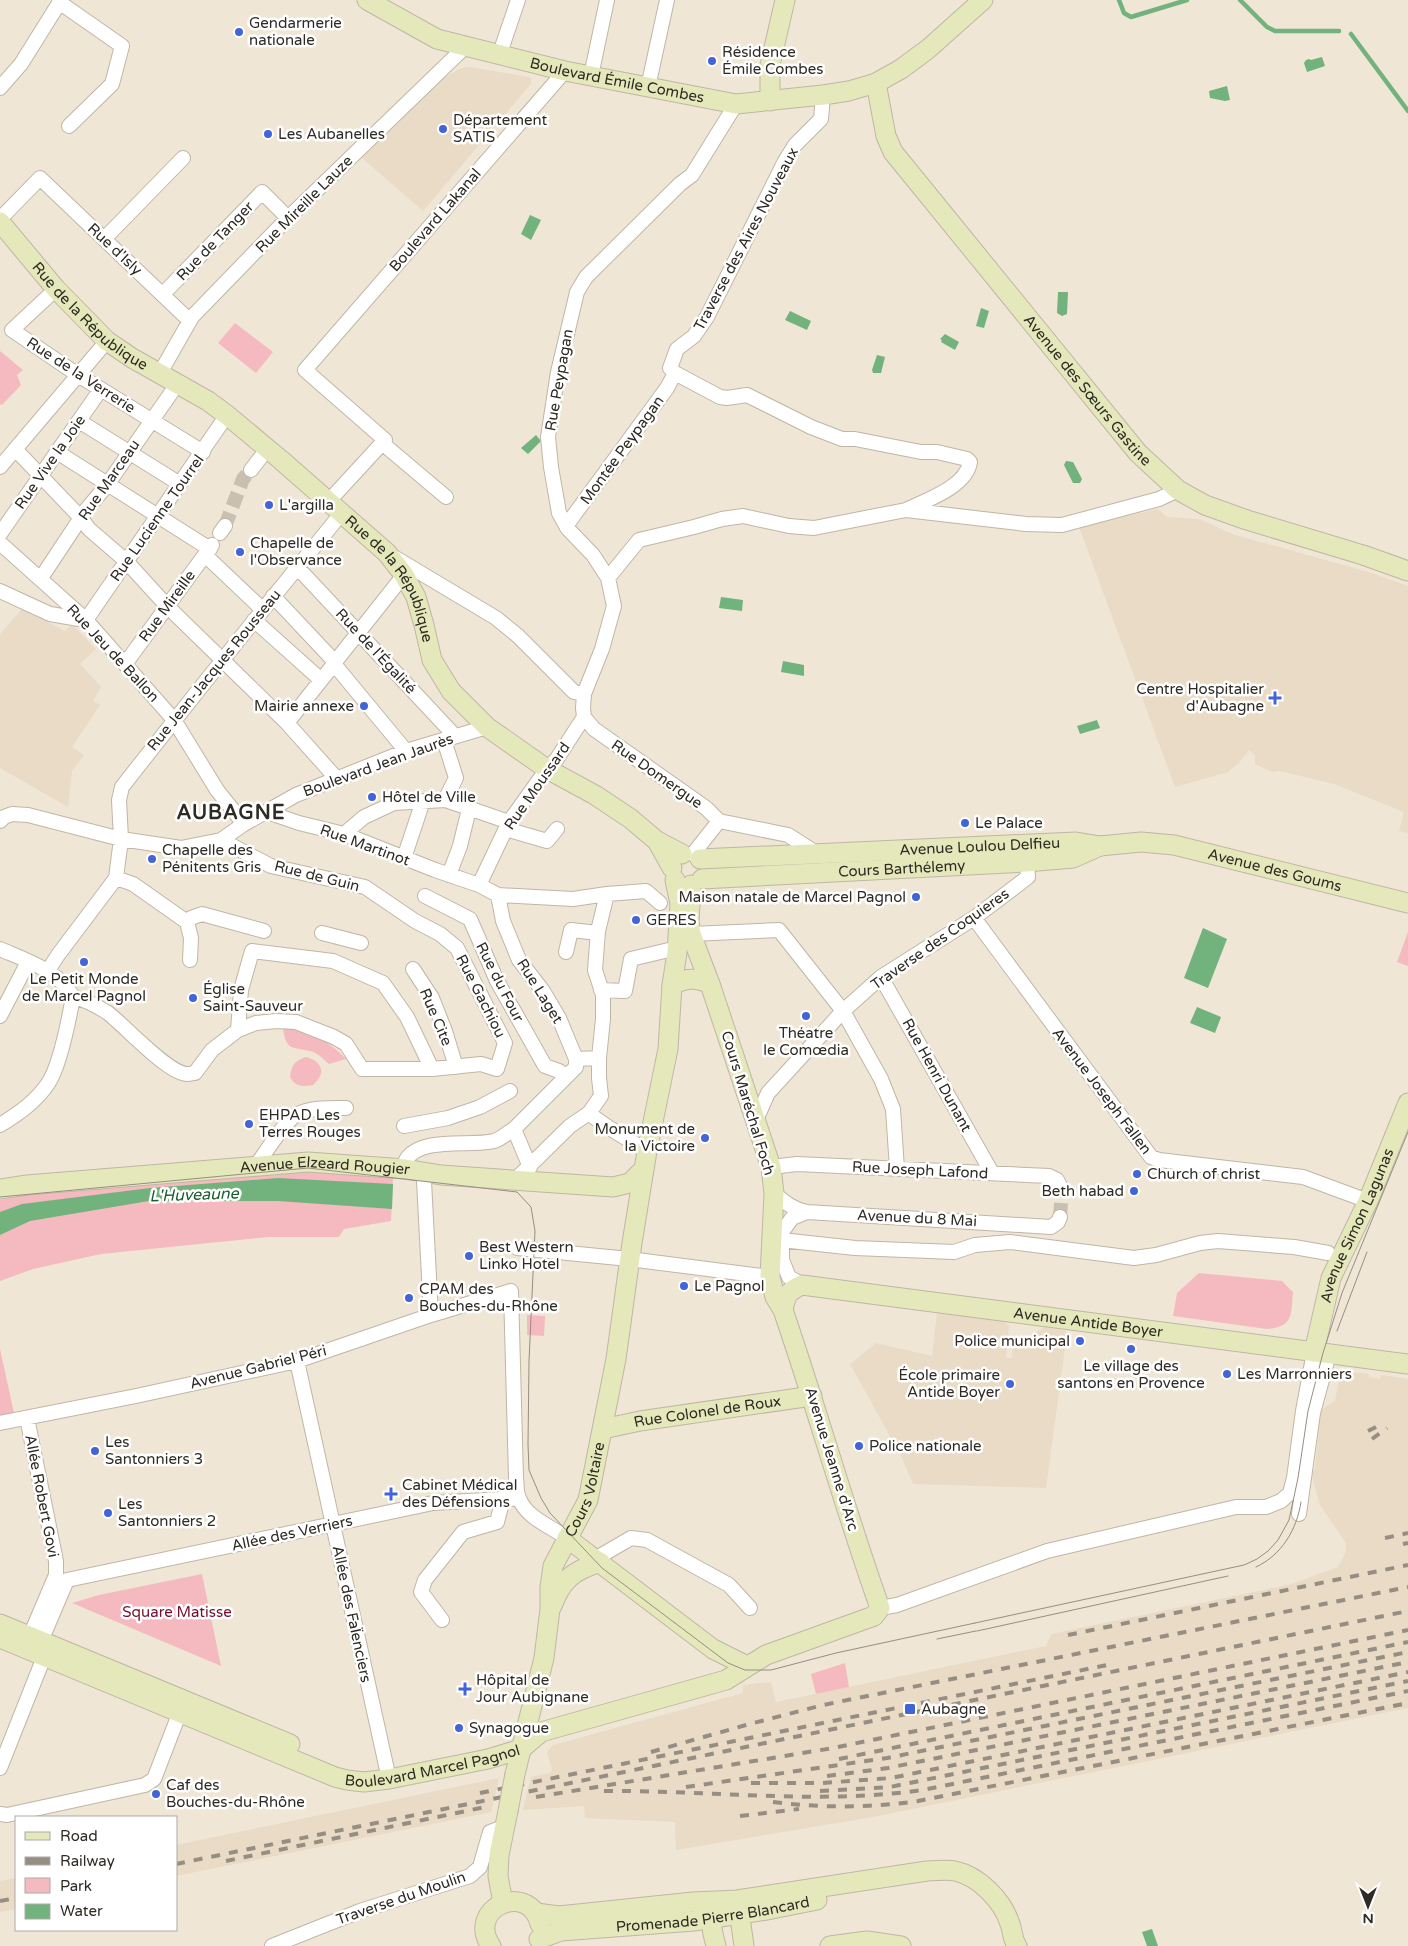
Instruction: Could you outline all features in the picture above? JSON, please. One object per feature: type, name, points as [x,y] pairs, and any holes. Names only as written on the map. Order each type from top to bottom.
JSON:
[{"type":"main road","name":"Boulevard Émile Combes","points":[[367,0],[437,39],[465,47],[565,71],[736,104],[770,102],[823,95],[849,91],[876,83],[901,69],[928,49],[983,0]]},
{"type":"main road","points":[[770,102],[770,65],[785,0]]},
{"type":"main road","name":"Avenue des Sœurs Gastine","points":[[876,83],[886,136],[892,152],[1138,453],[1178,490],[1213,508],[1408,571]]},
{"type":"main road","name":"Rue de la République","points":[[0,221],[56,289],[107,341],[178,383],[227,415],[387,553],[404,575],[416,597],[432,660],[451,691],[487,727],[547,769],[594,795],[630,819],[688,868]]},
{"type":"main road","name":"Cours Barthélemy","points":[[688,868],[1026,853],[1073,858],[1100,846],[1141,842]]},
{"type":"main road","name":"Avenue des Goums","points":[[1141,842],[1174,845],[1408,904]]},
{"type":"main road","name":"Avenue Loulou Delfieu","points":[[688,868],[816,853],[1026,853]]},
{"type":"main road","points":[[644,1170],[668,1049],[680,904],[688,868]]},
{"type":"main road","name":"Cours Maréchal Foch","points":[[688,868],[691,934],[710,984],[771,1167],[777,1240],[770,1278],[775,1298],[783,1310]]},
{"type":"main road","points":[[672,985],[690,978],[700,979],[710,984]]},
{"type":"main road","name":"Avenue Simon Lagunas","points":[[1321,1353],[1332,1278],[1368,1201],[1408,1103]]},
{"type":"main road","name":"Avenue Elzeard Rougier","points":[[0,1189],[27,1185],[308,1162],[441,1175],[614,1187],[630,1183],[644,1170]]},
{"type":"main road","name":"Cours Voltaire","points":[[568,1538],[588,1500],[616,1359],[644,1170]]},
{"type":"main road","points":[[783,1310],[785,1297],[792,1289],[802,1285]]},
{"type":"main road","name":"Avenue Antide Boyer","points":[[802,1285],[1408,1364]]},
{"type":"main road","name":"Avenue Jeanne d'Arc","points":[[783,1310],[880,1608]]},
{"type":"main road","name":"Rue Colonel de Roux","points":[[602,1429],[640,1421],[812,1396]]},
{"type":"main road","points":[[503,1903],[498,1876],[499,1855],[515,1774],[544,1658],[553,1566],[568,1538],[713,1649],[728,1658],[748,1666]]},
{"type":"main road","points":[[550,1609],[562,1584],[571,1575],[597,1561]]},
{"type":"main road","points":[[521,1749],[541,1732],[726,1680],[766,1656],[874,1616],[880,1608]]},
{"type":"main road","name":"Boulevard Marcel Pagnol","points":[[0,1624],[37,1647]]},
{"type":"main road","name":"Boulevard Marcel Pagnol","points":[[0,1638],[37,1647],[182,1707],[349,1770],[388,1775],[488,1752],[521,1749]]},
{"type":"main road","name":"Promenade Pierre Blancard","points":[[537,1942],[561,1931],[738,1907],[927,1871],[955,1870],[974,1879],[1004,1909],[1017,1946]]},
{"type":"main road","points":[[487,1942],[487,1919],[496,1907],[512,1901],[521,1902],[529,1906],[536,1913],[540,1921],[537,1942]]},
{"type":"main road","points":[[738,1907],[744,1946]]},
{"type":"main road","points":[[709,1910],[716,1946]]},
{"type":"main road","name":"Promenade Pierre Blancard","points":[[536,1913],[559,1916],[709,1910]]},
{"type":"main road","points":[[830,1946],[858,1943],[901,1946]]},
{"type":"street","points":[[499,56],[518,0]]},
{"type":"street","points":[[591,76],[607,0]]},
{"type":"street","points":[[648,87],[667,0]]},
{"type":"street","points":[[0,88],[21,64],[60,1],[122,46],[112,84],[69,126]]},
{"type":"street","name":"Rue Mireille Lauze","points":[[160,373],[190,320],[288,218],[465,47]]},
{"type":"street","name":"Boulevard Lakanal","points":[[382,443],[385,440],[305,370],[565,71]]},
{"type":"street","name":"Traverse des Aires Nouveaux","points":[[675,373],[670,368],[677,349],[694,336],[707,317],[794,144],[821,119],[823,95]]},
{"type":"street","name":"Rue Peypagan","points":[[584,694],[602,649],[614,606],[608,578],[593,555],[566,526],[559,513],[551,467],[548,437],[558,372],[577,292],[586,277],[656,210],[680,184],[692,175],[736,104]]},
{"type":"street","points":[[104,239],[183,158]]},
{"type":"street","name":"Rue d'Isly","points":[[0,221],[40,178],[190,320]]},
{"type":"street","name":"Rue de Tanger","points":[[163,294],[262,192],[288,218]]},
{"type":"street","name":"Rue de la Verrerie","points":[[56,289],[12,330],[78,375],[202,452]]},
{"type":"street","points":[[0,467],[107,341]]},
{"type":"street","points":[[608,578],[639,540],[694,528],[722,519],[743,516],[789,526],[814,528],[906,510],[958,483],[967,472],[970,462],[967,459],[937,452],[921,452],[842,438],[810,427],[747,395],[727,398],[720,397],[675,373]]},
{"type":"street","name":"Montée Peypagan","points":[[566,526],[667,388],[675,373]]},
{"type":"street","name":"Rue Marceau","points":[[41,578],[81,518],[107,485],[178,383]]},
{"type":"street","name":"Rue Vive la Joie","points":[[0,534],[101,389]]},
{"type":"street","name":"Rue Lucienne Tourrel","points":[[86,620],[227,415]]},
{"type":"street","points":[[79,421],[180,484]]},
{"type":"street","points":[[382,443],[446,497]]},
{"type":"street","name":"Rue Jean-Jacques Rousseau","points":[[116,878],[120,839],[119,800],[122,787],[297,567],[335,508],[382,443]]},
{"type":"street","points":[[15,449],[81,518],[89,529],[126,561],[167,606],[287,723],[337,779]]},
{"type":"street","points":[[250,470],[267,449]]},
{"type":"street","points":[[57,452],[209,549],[258,615],[321,680]]},
{"type":"street","points":[[906,510],[1026,524],[1062,525],[1159,499],[1178,490]]},
{"type":"street","name":"Rue Jeu de Ballon","points":[[0,543],[86,620],[174,720],[217,790],[244,824]]},
{"type":"street","name":"Rue Mireille","points":[[125,664],[209,549]]},
{"type":"street","points":[[387,553],[496,618],[518,636],[574,692],[584,694],[584,717]]},
{"type":"street","name":"Rue de l'Égalité","points":[[297,567],[359,632],[450,738]]},
{"type":"street","points":[[287,723],[404,575]]},
{"type":"street","points":[[0,591],[50,614],[86,620]]},
{"type":"street","points":[[274,596],[335,663],[406,751]]},
{"type":"street","name":"Rue Domergue","points":[[584,717],[594,729],[706,808],[719,822]]},
{"type":"street","name":"Rue Moussard","points":[[479,884],[508,826],[547,769],[556,760],[584,717]]},
{"type":"street","name":"Boulevard Jean Jaurès","points":[[221,840],[244,824],[296,795],[406,751],[487,727]]},
{"type":"street","points":[[446,800],[456,778],[450,738]]},
{"type":"street","points":[[344,834],[364,818],[394,803],[446,800],[547,841],[557,829]]},
{"type":"street","points":[[404,858],[423,801]]},
{"type":"street","points":[[449,875],[460,846],[469,809]]},
{"type":"street","name":"Rue Martinot","points":[[267,812],[299,823],[344,834],[435,870],[479,884],[498,894]]},
{"type":"street","points":[[0,821],[12,814],[28,815],[120,839],[181,848],[221,840]]},
{"type":"street","points":[[688,868],[719,822],[788,835],[816,853]]},
{"type":"street","name":"Rue de Guin","points":[[221,840],[271,866],[365,887],[410,917]]},
{"type":"street","name":"Traverse des Coquieres","points":[[756,1120],[768,1093],[843,1011],[881,977],[974,918],[1028,877],[1026,853]]},
{"type":"street","points":[[47,972],[116,878],[133,884],[187,922],[191,938],[190,960]]},
{"type":"street","points":[[498,894],[573,899],[646,891],[660,903]]},
{"type":"street","name":"Rue Laget","points":[[498,894],[503,921],[519,960],[543,991],[559,1018],[576,1063]]},
{"type":"street","points":[[515,1180],[570,1126],[589,1113],[601,1096],[599,1058],[603,1019],[603,995],[595,970],[598,933],[607,894]]},
{"type":"street","name":"Rue du Four","points":[[425,896],[470,920],[497,981],[544,1066],[559,1071],[566,1078]]},
{"type":"street","points":[[187,922],[191,918],[202,914],[264,931]]},
{"type":"street","name":"Rue Gachiou","points":[[410,917],[440,934],[457,948],[505,1043],[497,1069],[481,1064],[456,1067]]},
{"type":"street","name":"Avenue Joseph Fallen","points":[[974,918],[1151,1157],[1159,1160],[1304,1177],[1368,1201]]},
{"type":"street","points":[[566,952],[571,930],[598,933]]},
{"type":"street","points":[[691,934],[779,930],[843,1011],[889,1096],[895,1127],[897,1168]]},
{"type":"street","points":[[322,933],[361,943]]},
{"type":"street","points":[[602,990],[625,991],[631,959],[677,948]]},
{"type":"street","points":[[0,949],[47,972],[65,985],[73,997],[91,1002],[102,1009],[139,1043],[179,1072],[187,1075],[195,1073],[212,1050],[238,1030],[256,1023],[276,1021],[296,1022],[334,1037],[346,1044],[362,1069],[456,1067]]},
{"type":"street","points":[[238,1030],[241,990],[252,951],[333,961],[383,982],[407,1017],[432,1069]]},
{"type":"street","points":[[0,1016],[28,962]]},
{"type":"street","name":"Rue Cite","points":[[413,969],[432,998],[456,1067]]},
{"type":"street","name":"Rue Henri Dunant","points":[[881,977],[992,1173]]},
{"type":"street","points":[[0,1126],[25,1108],[49,1082],[58,1057],[73,997]]},
{"type":"street","points":[[406,1160],[410,1152],[419,1149],[448,1143],[494,1140],[514,1129],[566,1078],[576,1063],[599,1058]]},
{"type":"street","points":[[576,1063],[599,1078]]},
{"type":"street","points":[[404,1126],[456,1115],[480,1107],[510,1090]]},
{"type":"street","points":[[255,1167],[296,1115],[316,1109],[346,1108]]},
{"type":"street","points":[[589,1113],[602,1124],[611,1127],[647,1151]]},
{"type":"street","points":[[514,1129],[530,1167]]},
{"type":"street","name":"Rue Joseph Lafond","points":[[771,1167],[797,1164],[1049,1176],[1057,1180],[1062,1190]]},
{"type":"street","points":[[425,1172],[431,1315]]},
{"type":"street","name":"Avenue du 8 Mai","points":[[774,1193],[791,1207],[807,1212],[1051,1227],[1058,1222],[1060,1217]]},
{"type":"street","points":[[802,1285],[789,1276],[782,1260],[777,1240],[792,1218],[807,1212]]},
{"type":"street","points":[[777,1240],[855,1248],[954,1252],[975,1245],[1010,1242],[1134,1258],[1156,1255],[1200,1243],[1218,1241],[1294,1247],[1328,1252]]},
{"type":"street","points":[[517,1248],[630,1259],[770,1278]]},
{"type":"street","name":"Avenue Gabriel Péri","points":[[0,1423],[136,1396],[297,1360],[431,1315],[512,1291],[516,1478],[519,1498]]},
{"type":"street","points":[[1299,1514],[1321,1353]]},
{"type":"street","points":[[880,1608],[904,1603],[1047,1551],[1236,1506],[1266,1506],[1281,1501],[1290,1494],[1321,1353]]},
{"type":"street","name":"Allée des FaÏenciers","points":[[297,1360],[388,1775]]},
{"type":"street","name":"Allée Robert Govi","points":[[0,1768],[37,1647],[62,1577],[56,1561],[27,1418]]},
{"type":"street","name":"Allée des Verriers","points":[[62,1577],[433,1504],[519,1498]]},
{"type":"street","name":"Cours Voltaire","points":[[519,1498],[525,1509],[535,1518],[568,1538]]},
{"type":"street","points":[[442,1620],[421,1592],[426,1580],[463,1532],[497,1522],[503,1499]]},
{"type":"street","points":[[597,1561],[631,1538],[647,1540],[729,1585],[750,1608]]},
{"type":"street","points":[[0,1814],[7,1815],[144,1785],[154,1779],[182,1707]]},
{"type":"street","name":"Traverse du Moulin","points":[[272,1946],[360,1911],[470,1876],[480,1867],[490,1832],[507,1818]]},
{"type":"shaded area","name":"Département SATIS","points":[[469,67],[529,77],[531,84],[423,211],[362,158],[444,78],[461,68]]},
{"type":"shaded area","name":"Centre Hospitalier d'Aubagne","points":[[1158,509],[1167,517],[1200,519],[1232,534],[1372,573],[1408,586],[1408,833],[1399,831],[1404,812],[1334,784],[1280,771],[1272,772],[1255,764],[1255,755],[1249,750],[1239,763],[1228,772],[1175,787],[1079,527]]},
{"type":"shaded area","points":[[22,609],[65,631],[72,624],[96,649],[80,664],[101,687],[93,701],[100,705],[72,747],[84,755],[72,771],[68,807],[0,768],[0,634]]},
{"type":"shaded area","points":[[937,1312],[1004,1321],[1009,1326],[1006,1358],[1012,1358],[1013,1344],[1021,1344],[1044,1327],[1066,1331],[1068,1340],[1066,1340],[1046,1488],[913,1484],[901,1456],[850,1364],[876,1343],[932,1356]]},
{"type":"shaded area","points":[[1343,1371],[1369,1374],[1369,1377],[1380,1379],[1381,1375],[1408,1379],[1408,1708],[873,1817],[676,1850],[675,1822],[585,1818],[584,1806],[523,1810],[531,1777],[550,1773],[552,1769],[547,1752],[553,1745],[743,1693],[743,1685],[771,1682],[776,1702],[1046,1646],[1051,1634],[1292,1584],[1338,1567],[1346,1552],[1346,1543],[1320,1505],[1311,1472],[1315,1469],[1321,1410],[1335,1401],[1340,1375]]},
{"type":"shaded area","points":[[499,1778],[491,1812],[178,1876],[178,1845]]},
{"type":"shaded area","points":[[15,1878],[15,1909],[0,1912],[0,1881]]},
{"type":"green space","points":[[235,323],[273,352],[256,373],[218,343]]},
{"type":"green space","points":[[0,351],[23,370],[17,375],[21,385],[2,405],[0,404]]},
{"type":"green space","points":[[1408,932],[1408,966],[1397,962]]},
{"type":"green space","points":[[283,1028],[301,1031],[317,1037],[346,1059],[329,1064],[315,1053],[292,1047],[286,1041]]},
{"type":"green space","points":[[306,1057],[319,1064],[321,1072],[313,1085],[300,1086],[294,1083],[290,1077],[296,1062]]},
{"type":"green space","points":[[309,1170],[393,1178],[391,1221],[344,1229],[339,1237],[268,1237],[101,1254],[33,1269],[0,1281],[0,1200],[45,1191]]},
{"type":"green space","points":[[1199,1273],[1282,1281],[1293,1292],[1291,1313],[1287,1322],[1276,1328],[1267,1329],[1173,1316],[1177,1293]]},
{"type":"green space","points":[[527,1315],[545,1316],[544,1336],[527,1335]]},
{"type":"green space","points":[[0,1349],[14,1413],[0,1416]]},
{"type":"green space","name":"Square Matisse","points":[[202,1574],[221,1666],[72,1603],[99,1595]]},
{"type":"green space","points":[[845,1663],[849,1687],[816,1694],[811,1674]]},
{"type":"water","points":[[1322,57],[1325,66],[1307,72],[1304,63],[1306,60]]},
{"type":"water","points":[[1227,86],[1230,100],[1210,98],[1209,91]]},
{"type":"water","points":[[530,215],[541,220],[531,240],[521,234]]},
{"type":"water","points":[[1058,292],[1068,292],[1067,314],[1062,316],[1057,313]]},
{"type":"water","points":[[981,308],[989,311],[984,328],[976,326]]},
{"type":"water","points":[[790,311],[811,321],[807,330],[785,320]]},
{"type":"water","points":[[945,334],[959,342],[955,350],[941,342],[942,340],[940,339]]},
{"type":"water","points":[[877,355],[885,357],[881,373],[873,373],[872,370]]},
{"type":"water","points":[[536,435],[541,441],[528,454],[521,448]]},
{"type":"water","points":[[1066,461],[1073,462],[1082,479],[1080,483],[1073,483],[1064,465]]},
{"type":"water","points":[[721,597],[743,600],[742,611],[719,608]]},
{"type":"water","points":[[783,661],[804,665],[804,676],[781,672]]},
{"type":"water","points":[[1097,720],[1100,728],[1080,734],[1077,726]]},
{"type":"water","points":[[1203,928],[1227,939],[1208,988],[1184,978]]},
{"type":"water","points":[[1197,1007],[1221,1017],[1215,1033],[1190,1023]]},
{"type":"water","name":"L'Huveaune","points":[[278,1178],[393,1184],[392,1209],[278,1201],[149,1201],[30,1221],[0,1235],[0,1212],[22,1204],[150,1188]]},
{"type":"water","points":[[1152,1929],[1158,1946],[1147,1946],[1142,1932]]},
{"type":"waterway","points":[[1119,0],[1124,13],[1131,17],[1187,0]]},
{"type":"waterway","points":[[1240,0],[1267,27],[1275,31],[1339,31]]},
{"type":"waterway","points":[[1351,34],[1408,111]]},
{"type":"tunnel","points":[[225,526],[243,479],[251,470]]},
{"type":"tunnel","points":[[1060,1217],[1062,1190]]},
{"type":"tram line","points":[[975,1623],[1244,1565],[1268,1551],[1278,1540],[1289,1520],[1298,1478],[1308,1411],[1323,1353],[1342,1293],[1408,1132]]},
{"type":"tram line","points":[[0,1197],[308,1168],[517,1192],[531,1207],[535,1231],[529,1361],[529,1470],[541,1498],[550,1513],[602,1568],[728,1663],[745,1670],[771,1670],[836,1653],[975,1623]]},
{"type":"tram line","points":[[1337,1331],[1367,1252]]},
{"type":"tram line","points":[[1256,1567],[1273,1556],[1287,1540],[1296,1522],[1301,1502]]},
{"type":"tram line","points":[[977,1631],[1228,1576]]},
{"type":"tram line","points":[[937,1639],[976,1631]]},
{"type":"railway","points":[[1368,1431],[1384,1423]]},
{"type":"railway","points":[[1372,1439],[1387,1428]]},
{"type":"railway","points":[[1385,1538],[1408,1533]]},
{"type":"railway","points":[[1403,1544],[1408,1543]]},
{"type":"railway","points":[[1068,1635],[1408,1565]]},
{"type":"railway","points":[[651,1752],[823,1705],[1408,1587]]},
{"type":"railway","points":[[178,1864],[1408,1611]]},
{"type":"railway","points":[[536,1797],[833,1748],[1408,1630]]},
{"type":"railway","points":[[839,1759],[1408,1642]]},
{"type":"railway","points":[[686,1787],[887,1758],[1408,1652]]},
{"type":"railway","points":[[827,1776],[888,1768],[1408,1662]]},
{"type":"railway","points":[[480,1793],[1107,1665]]},
{"type":"railway","points":[[751,1783],[822,1783],[891,1778],[1408,1672]]},
{"type":"railway","points":[[820,1791],[890,1787],[1408,1681]]},
{"type":"railway","points":[[604,1791],[803,1797],[883,1794],[923,1790],[1408,1691]]},
{"type":"railway","points":[[773,1802],[846,1806],[918,1801],[1408,1703]]},
{"type":"railway","points":[[226,1861],[490,1806]]},
{"type":"railway","points":[[740,1816],[799,1809]]},
{"type":"railway","points":[[0,1901],[15,1898]]},
{"type":"place","name":"Gendarmerie nationale","points":[[239,32]]},
{"type":"place","name":"Résidence Émile Combes","points":[[712,61]]},
{"type":"place","name":"Département SATIS","points":[[443,129]]},
{"type":"place","name":"Les Aubanelles","points":[[268,134]]},
{"type":"place","name":"L'argilla","points":[[269,505]]},
{"type":"place","name":"Chapelle de l'Observance","points":[[240,552]]},
{"type":"place","name":"Centre Hospitalier d'Aubagne","points":[[1275,698]]},
{"type":"place","name":"Mairie annexe","points":[[364,706]]},
{"type":"place","name":"Hôtel de Ville","points":[[372,797]]},
{"type":"place","name":"Le Palace","points":[[965,823]]},
{"type":"place","name":"Chapelle des Pénitents Gris","points":[[152,859]]},
{"type":"place","name":"Maison natale de Marcel Pagnol","points":[[916,897]]},
{"type":"place","name":"GERES","points":[[636,920]]},
{"type":"place","name":"Le Petit Monde de Marcel Pagnol","points":[[84,962]]},
{"type":"place","name":"Église Saint-Sauveur","points":[[193,998]]},
{"type":"place","name":"Théatre le Comœdia","points":[[806,1016]]},
{"type":"place","name":"EHPAD Les Terres Rouges","points":[[249,1124]]},
{"type":"place","name":"Monument de la Victoire","points":[[705,1138]]},
{"type":"place","name":"Church of christ","points":[[1137,1174]]},
{"type":"place","name":"Beth habad","points":[[1134,1191]]},
{"type":"place","name":"Best Western Linko Hotel","points":[[469,1256]]},
{"type":"place","name":"Le Pagnol","points":[[684,1286]]},
{"type":"place","name":"CPAM des Bouches-du-Rhône","points":[[409,1298]]},
{"type":"place","name":"Police municipal","points":[[1080,1341]]},
{"type":"place","name":"Le village des santons en Provence","points":[[1131,1349]]},
{"type":"place","name":"Les Marronniers","points":[[1227,1374]]},
{"type":"place","name":"École primaire Antide Boyer","points":[[1010,1384]]},
{"type":"place","name":"Police nationale","points":[[859,1446]]},
{"type":"place","name":"Les Santonniers 3","points":[[95,1451]]},
{"type":"place","name":"Cabinet Médical des Défensions","points":[[391,1494]]},
{"type":"place","name":"Les Santonniers 2","points":[[108,1513]]},
{"type":"place","name":"Hôpital de Jour Aubignane","points":[[465,1689]]},
{"type":"place","name":"Aubagne","points":[[910,1709]]},
{"type":"place","name":"Synagogue","points":[[459,1728]]},
{"type":"place","name":"Caf des Bouches-du-Rhône","points":[[156,1794]]},
{"type":"district","name":"AUBAGNE","points":[[231,813]]}]
